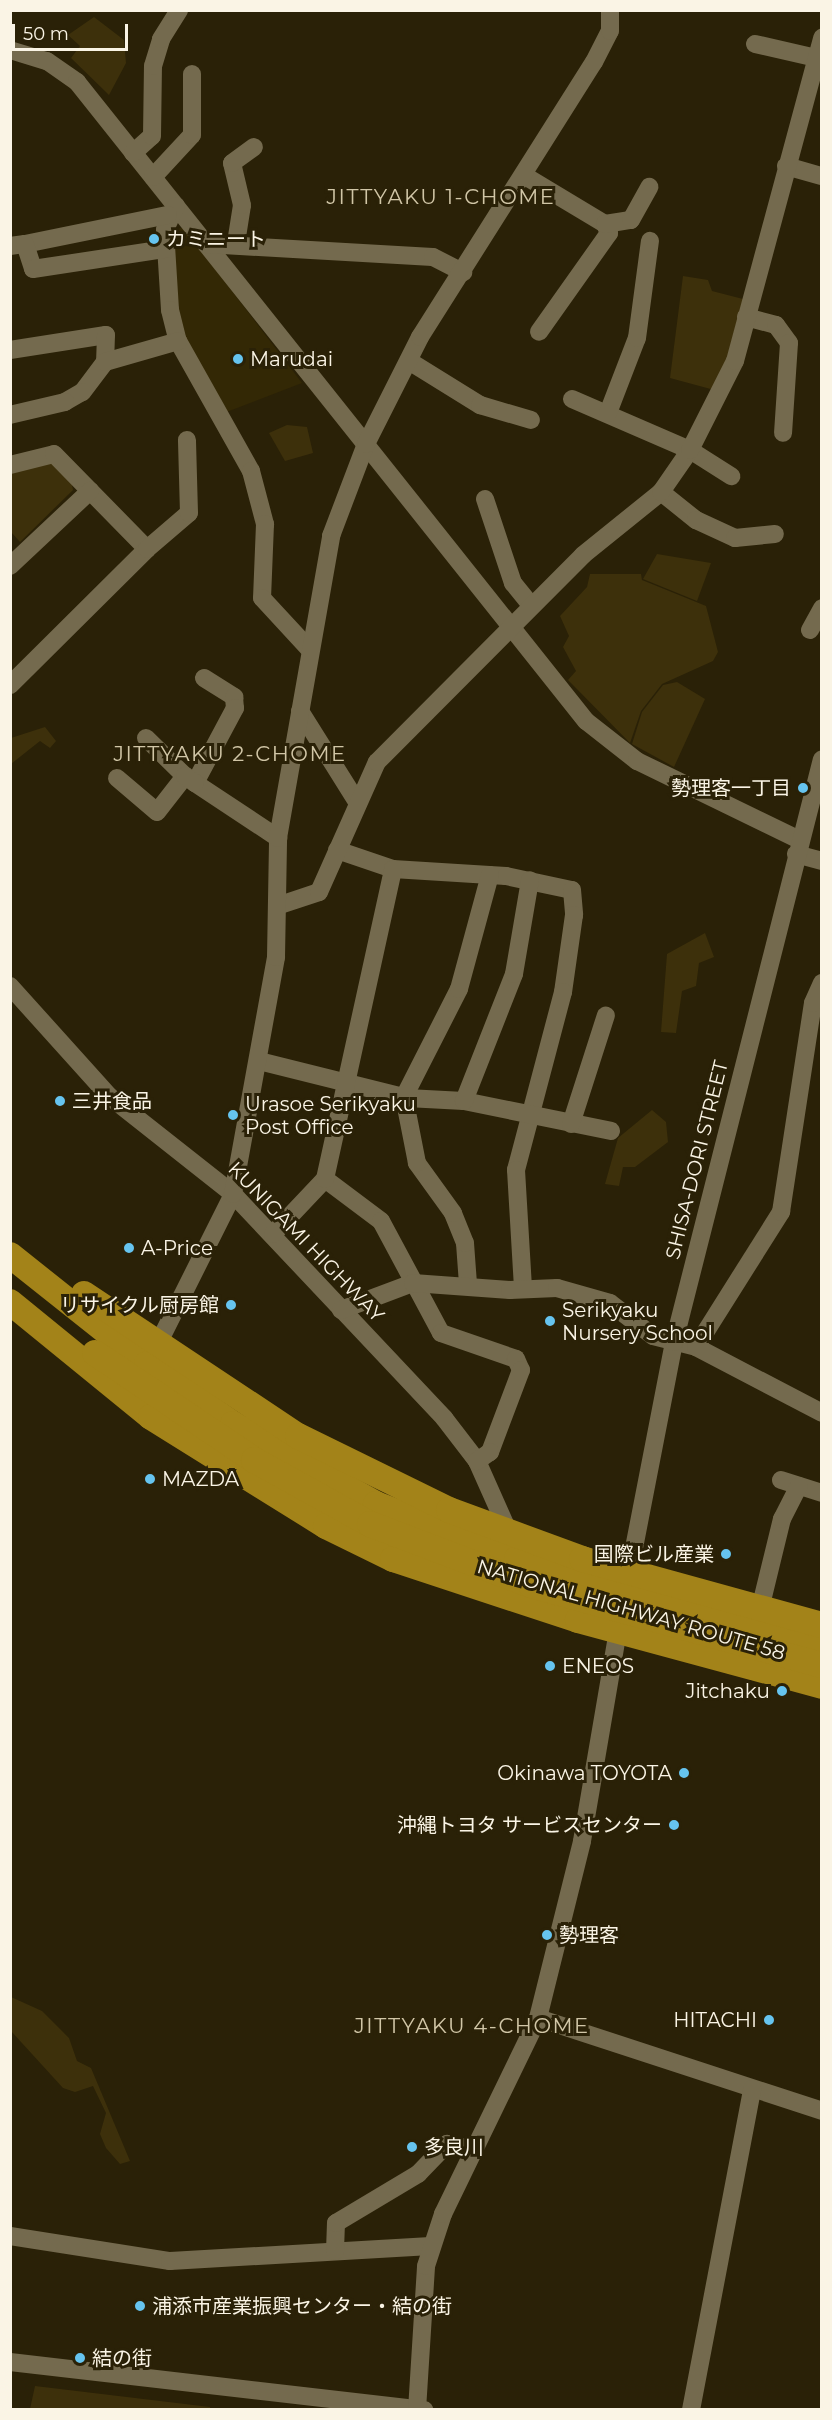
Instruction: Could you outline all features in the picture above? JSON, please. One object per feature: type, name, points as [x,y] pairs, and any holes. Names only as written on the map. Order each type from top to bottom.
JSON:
[{"type":"highway","points":[[10,1245],[147,1364],[327,1453],[509,1533],[630,1574],[822,1625]]},
{"type":"highway","name":"NATIONAL HIGHWAY ROUTE 58","points":[[10,1256],[147,1364],[373,1514],[531,1585],[822,1665]]},
{"type":"highway","name":"NATIONAL HIGHWAY ROUTE 58","points":[[10,1293],[147,1364]]},
{"type":"highway","points":[[10,1302],[151,1418],[308,1515],[393,1559],[617,1631],[822,1686]]},
{"type":"highway","points":[[147,1364],[137,1397],[151,1418]]},
{"type":"highway","name":"NATIONAL HIGHWAY ROUTE 58","points":[[373,1514],[517,1559],[822,1645]]},
{"type":"street","points":[[133,153],[152,136],[153,66],[161,39],[179,10]]},
{"type":"street","points":[[147,1364],[234,1194],[276,957],[278,838],[324,562],[366,444],[409,361],[525,176],[610,32],[610,10]]},
{"type":"street","points":[[277,906],[315,897],[357,802],[378,762],[531,605],[661,492],[690,450],[724,391],[786,166],[817,81],[816,58],[822,38]]},
{"type":"street","points":[[755,44],[816,58]]},
{"type":"street","points":[[10,50],[62,69],[153,177],[172,211],[207,244],[509,628],[586,721],[618,750],[822,861]]},
{"type":"street","points":[[153,177],[192,135],[192,74]]},
{"type":"street","points":[[236,243],[242,205],[232,163],[254,147]]},
{"type":"street","points":[[786,166],[822,176]]},
{"type":"street","points":[[525,176],[605,224],[609,233],[539,332]]},
{"type":"street","points":[[605,224],[631,220],[649,188]]},
{"type":"street","points":[[166,249],[33,269],[18,245],[172,211]]},
{"type":"street","points":[[172,211],[166,249],[178,341],[251,471],[265,524],[262,598],[309,649]]},
{"type":"street","points":[[608,413],[637,338],[650,241]]},
{"type":"street","points":[[207,244],[236,243],[433,257],[463,273]]},
{"type":"street","points":[[746,316],[776,326],[789,343],[783,433]]},
{"type":"street","points":[[10,350],[105,335],[105,362]]},
{"type":"street","points":[[10,415],[64,402],[82,392],[105,362],[178,341]]},
{"type":"street","points":[[409,361],[480,405],[531,420]]},
{"type":"street","points":[[572,399],[690,450],[731,476]]},
{"type":"street","points":[[10,685],[147,549],[189,513],[187,440]]},
{"type":"street","points":[[10,465],[54,454],[147,549]]},
{"type":"street","points":[[10,566],[90,491]]},
{"type":"street","points":[[661,492],[696,520],[735,538],[775,534]]},
{"type":"street","points":[[485,498],[513,583],[531,605]]},
{"type":"street","points":[[810,630],[822,608]]},
{"type":"street","points":[[117,778],[157,812],[190,779],[235,708],[234,697],[204,678]]},
{"type":"street","points":[[300,711],[357,802]]},
{"type":"street","points":[[146,738],[190,779],[278,838]]},
{"type":"street","name":"SHISA-DORI STREET","points":[[420,2409],[424,2281],[431,2246],[473,2149],[538,2018],[582,1841],[617,1631],[674,1342],[822,759]]},
{"type":"street","points":[[337,850],[393,869],[490,875],[530,880],[572,890],[574,915],[563,992],[526,1115],[516,1170],[523,1289]]},
{"type":"street","points":[[273,1234],[325,1179],[344,1079],[393,869]]},
{"type":"street","points":[[468,1284],[465,1243],[453,1213],[417,1162],[404,1097],[459,989],[490,875]]},
{"type":"street","points":[[464,1101],[514,974],[530,880]]},
{"type":"street","points":[[696,1347],[781,1212],[813,1003],[822,983]]},
{"type":"street","name":"KUNIGAMI HIGHWAY","points":[[10,986],[109,1096],[234,1194],[444,1418],[477,1461],[509,1533]]},
{"type":"street","points":[[571,1124],[606,1015]]},
{"type":"street","points":[[259,1061],[344,1079],[404,1097],[464,1101],[611,1131]]},
{"type":"street","points":[[325,1179],[381,1221],[441,1333],[516,1359],[521,1370],[490,1452],[477,1461]]},
{"type":"street","points":[[341,1310],[414,1282],[523,1289],[557,1288],[588,1295],[610,1304],[653,1336],[696,1347],[822,1413]]},
{"type":"street","points":[[760,1609],[790,1483],[822,1493]]},
{"type":"street","points":[[538,2018],[822,2111]]},
{"type":"street","points":[[691,2409],[752,2089]]},
{"type":"street","points":[[335,2251],[336,2223],[418,2174],[447,2144],[473,2149]]},
{"type":"street","points":[[10,2236],[170,2261],[431,2246]]},
{"type":"street","points":[[10,2362],[420,2409]]},
{"type":"shaded area","points":[[94,17],[124,40],[126,63],[109,95],[71,58],[80,46],[68,35]]},
{"type":"shaded area","points":[[171,228],[184,228],[302,383],[224,413],[182,339]]},
{"type":"shaded area","points":[[683,276],[708,280],[712,291],[743,299],[718,391],[670,378]]},
{"type":"shaded area","points":[[287,425],[307,427],[313,453],[285,461],[269,433]]},
{"type":"shaded area","points":[[46,462],[57,464],[71,480],[73,490],[20,542],[11,532],[11,474]]},
{"type":"shaded area","points":[[657,554],[711,563],[697,601],[643,579]]},
{"type":"shaded area","points":[[590,574],[641,574],[642,580],[706,606],[718,652],[713,661],[662,684],[641,711],[630,743],[568,680],[576,671],[563,647],[569,636],[560,616],[587,587]]},
{"type":"shaded area","points":[[677,682],[705,699],[674,767],[632,744],[642,712],[663,685]]},
{"type":"shaded area","points":[[45,727],[56,741],[50,748],[40,741],[11,764],[11,738]]},
{"type":"shaded area","points":[[705,933],[714,957],[699,963],[696,986],[682,991],[676,1033],[661,1032],[667,954]]},
{"type":"shaded area","points":[[652,1110],[666,1122],[668,1142],[635,1167],[623,1167],[619,1186],[605,1184],[618,1138]]},
{"type":"shaded area","points":[[11,1997],[42,2011],[69,2038],[77,2061],[91,2068],[130,2161],[120,2164],[106,2148],[100,2134],[106,2113],[93,2086],[75,2092],[63,2088],[11,2031]]},
{"type":"shaded area","points":[[35,2386],[210,2407],[210,2409],[30,2409]]},
{"type":"place","name":"カミニート","points":[[154,239]]},
{"type":"place","name":"Marudai","points":[[238,359]]},
{"type":"place","name":"勢理客一丁目","points":[[803,788]]},
{"type":"place","name":"三井食品","points":[[60,1101]]},
{"type":"place","name":"Urasoe Serikyaku Post Office","points":[[233,1115]]},
{"type":"place","name":"A-Price","points":[[129,1248]]},
{"type":"place","name":"リサイクル厨房館","points":[[231,1305]]},
{"type":"place","name":"Serikyaku Nursery School","points":[[550,1321]]},
{"type":"place","name":"MAZDA","points":[[150,1479]]},
{"type":"place","name":"国際ビル産業","points":[[726,1554]]},
{"type":"place","name":"ENEOS","points":[[550,1666]]},
{"type":"place","name":"Jitchaku","points":[[782,1691]]},
{"type":"place","name":"Okinawa TOYOTA","points":[[684,1773]]},
{"type":"place","name":"沖縄トヨタ サービスセンター","points":[[674,1825]]},
{"type":"place","name":"勢理客","points":[[547,1935]]},
{"type":"place","name":"HITACHI","points":[[769,2020]]},
{"type":"place","name":"多良川","points":[[412,2147]]},
{"type":"place","name":"浦添市産業振興センター・結の街","points":[[140,2306]]},
{"type":"place","name":"結の街","points":[[80,2358]]},
{"type":"district","name":"JITTYAKU 1-CHOME","points":[[441,197]]},
{"type":"district","name":"JITTYAKU 2-CHOME","points":[[230,754]]},
{"type":"district","name":"JITTYAKU 4-CHOME","points":[[472,2026]]}]
